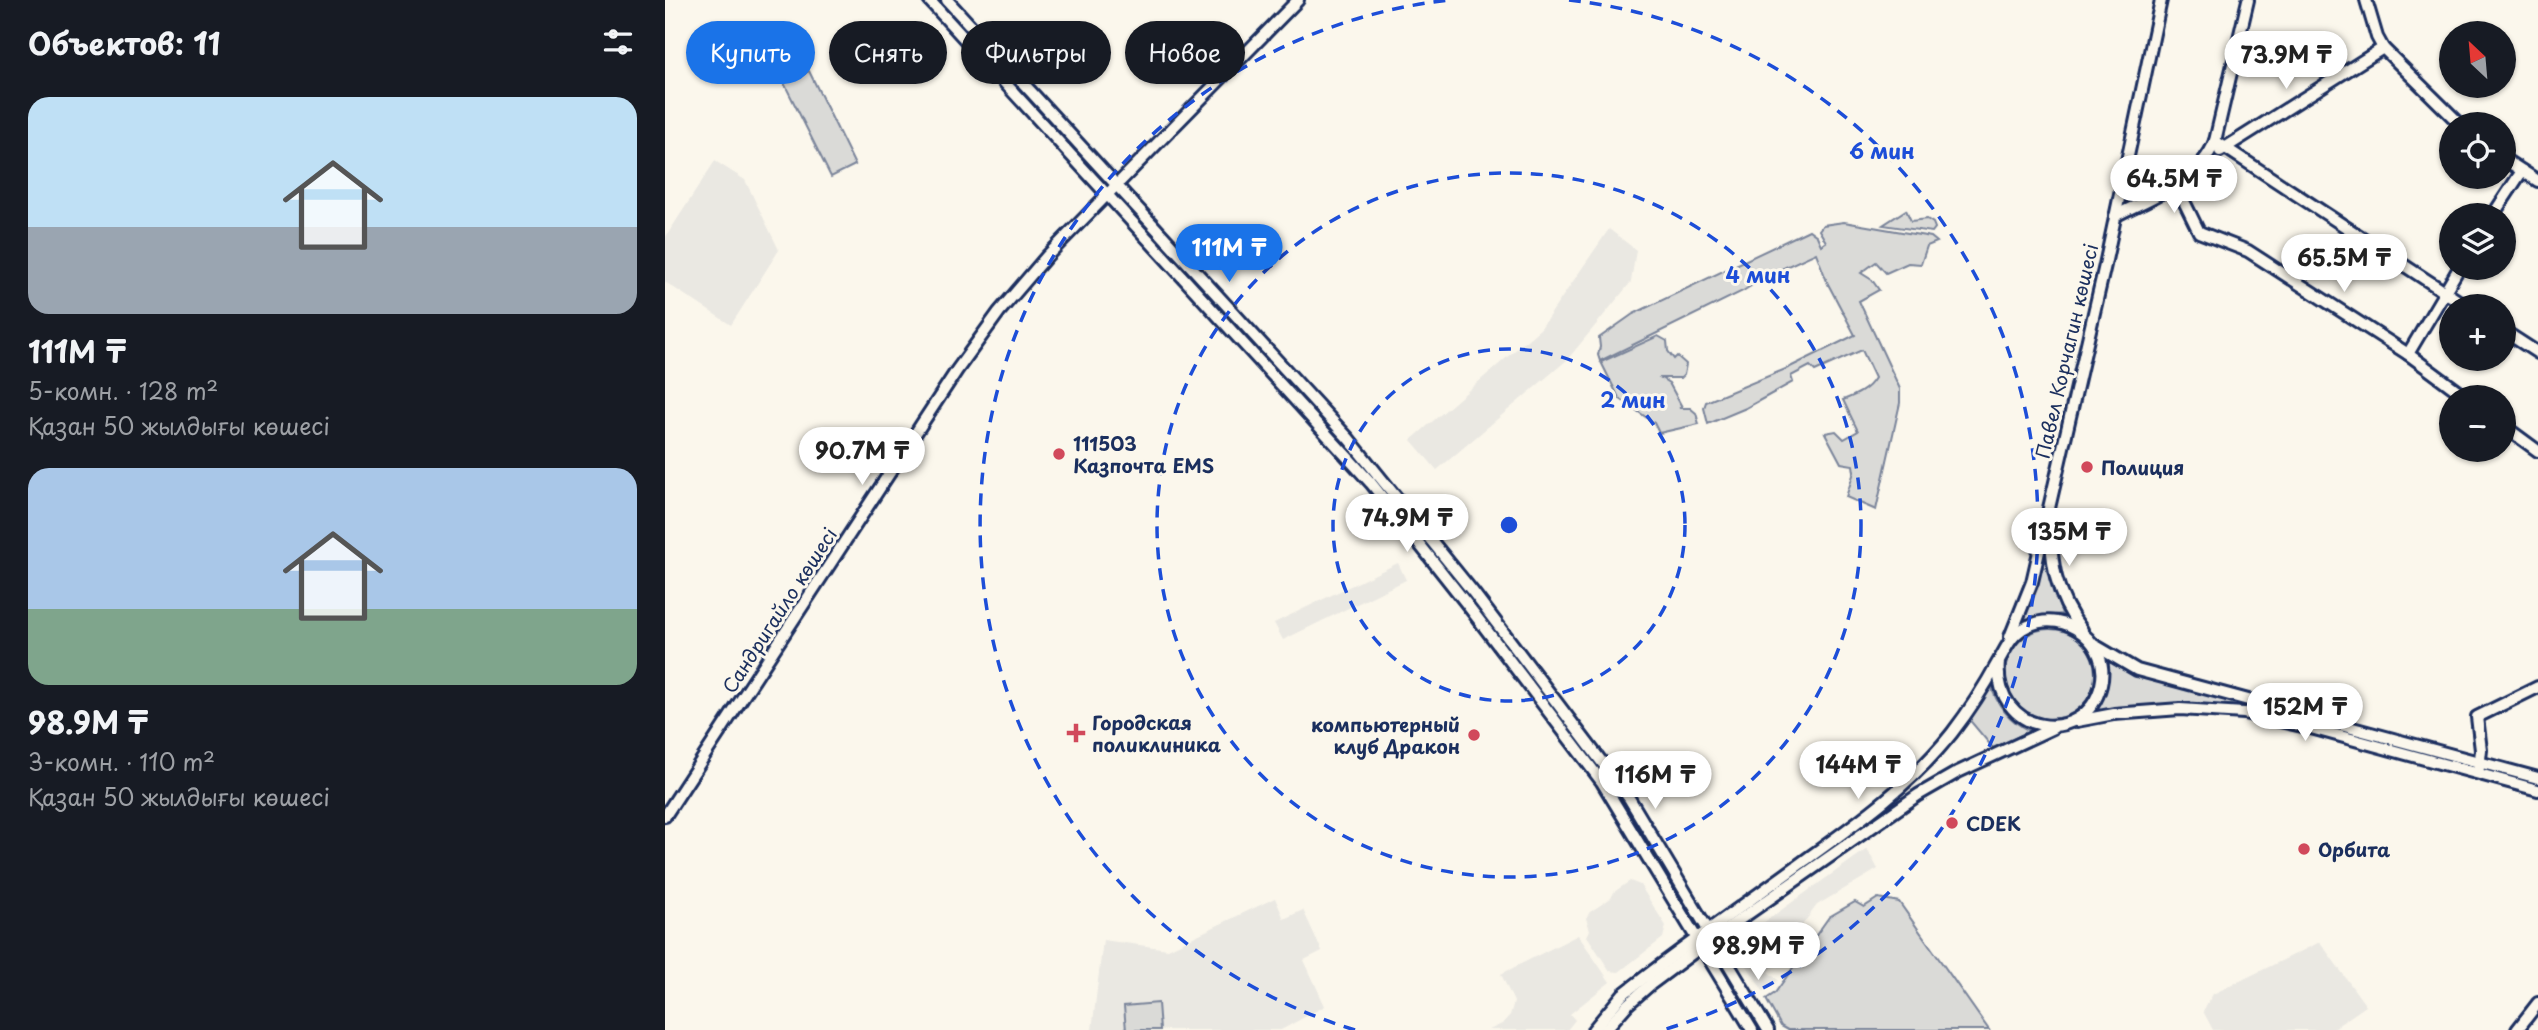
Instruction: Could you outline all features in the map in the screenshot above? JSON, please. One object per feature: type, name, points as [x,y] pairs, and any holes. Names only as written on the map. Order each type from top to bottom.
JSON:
[{"type":"street","points":[[929,0],[1160,233],[1397,495],[1568,714],[1629,798],[1769,1030]]},
{"type":"street","points":[[947,0],[1042,113],[1107,196],[1371,483],[1466,603],[1602,782],[1752,1030]]},
{"type":"street","points":[[1116,187],[1298,0]]},
{"type":"street","name":"Павел Корчагин көшесі","points":[[2007,644],[2032,582],[2161,0]]},
{"type":"street","points":[[2220,144],[2248,0]]},
{"type":"street","points":[[2366,0],[2383,48],[2448,112]]},
{"type":"street","points":[[2115,216],[2176,185],[2206,160],[2220,144],[2383,48]]},
{"type":"street","points":[[2220,144],[2447,294]]},
{"type":"street","points":[[2516,167],[2538,181]]},
{"type":"street","points":[[2501,203],[2522,171]]},
{"type":"street","points":[[2176,185],[2199,232],[2248,251],[2408,354],[2450,385]]},
{"type":"street","name":"Сандригайло көшесі","points":[[665,816],[961,363],[1023,282],[1116,187]]},
{"type":"street","points":[[1150,241],[1160,233]]},
{"type":"street","points":[[2408,354],[2452,280]]},
{"type":"street","points":[[2516,339],[2538,353]]},
{"type":"street","points":[[1308,413],[1318,405]]},
{"type":"street","points":[[2516,434],[2538,450]]},
{"type":"street","name":"Павел Корчагин көшесі","points":[[2049,504],[2051,558],[2055,578],[2062,597],[2085,635]]},
{"type":"street","points":[[1758,900],[1914,776],[1955,729],[2007,644],[2017,633],[2044,621],[2073,626],[2094,644],[2137,670],[2479,768],[2538,790]]},
{"type":"street","points":[[1593,1030],[1623,995],[1648,981],[1758,900],[1918,795],[2005,748],[2080,717],[2090,708],[2102,683],[2100,656],[2094,644]]},
{"type":"street","points":[[1999,661],[1999,683],[2007,703],[2017,714],[2030,722],[2044,725],[2063,724],[2114,714],[2180,709],[2244,713],[2479,768],[2538,778]]},
{"type":"street","points":[[2479,768],[2477,717],[2538,687]]},
{"type":"street","points":[[1557,723],[1568,714]]},
{"type":"street","points":[[1605,1030],[1648,981]]},
{"type":"street","points":[[2517,1030],[2538,1003]]},
{"type":"shaded area","points":[[815,83],[855,165],[831,177],[784,84]]},
{"type":"shaded area","points":[[715,161],[745,180],[779,250],[731,325],[665,282],[665,238]]},
{"type":"shaded area","points":[[1906,210],[1911,221],[1927,219],[1935,228],[1932,232],[1883,225]]},
{"type":"shaded area","points":[[1844,222],[1931,237],[1937,242],[1927,246],[1921,264],[1908,263],[1886,273],[1876,262],[1861,273],[1872,280],[1879,290],[1859,301],[1900,389],[1900,403],[1876,510],[1846,497],[1854,472],[1853,465],[1841,463],[1825,433],[1836,431],[1844,439],[1858,431],[1843,400],[1865,389],[1875,378],[1862,350],[1815,371],[1810,366],[1791,376],[1793,382],[1746,408],[1708,424],[1704,408],[1706,402],[1788,368],[1855,335],[1828,284],[1816,253],[1600,361],[1598,355],[1599,338],[1633,314],[1809,230],[1817,236],[1821,245],[1826,242],[1819,230],[1823,225]]},
{"type":"shaded area","points":[[1609,229],[1636,250],[1631,282],[1567,360],[1437,470],[1411,440],[1541,328]]},
{"type":"shaded area","points":[[1658,336],[1667,341],[1668,351],[1674,359],[1677,356],[1686,364],[1681,378],[1661,378],[1669,383],[1682,407],[1679,408],[1690,408],[1696,413],[1699,424],[1659,433],[1654,423],[1619,398],[1601,362]]},
{"type":"shaded area","points":[[1398,563],[1406,580],[1283,640],[1274,623]]},
{"type":"shaded area","points":[[2040,566],[2046,568],[2062,614],[2025,619],[2023,615]]},
{"type":"shaded area","points":[[2050,629],[2067,633],[2082,642],[2091,657],[2095,674],[2091,691],[2082,706],[2067,715],[2050,719],[2033,715],[2018,706],[2009,691],[2005,674],[2009,657],[2018,642],[2033,633]]},
{"type":"shaded area","points":[[2110,662],[2133,675],[2319,724],[2318,727],[2263,713],[2103,712],[2098,708],[2106,690],[2106,669]]},
{"type":"shaded area","points":[[1990,683],[2005,712],[2016,723],[2030,731],[1993,748],[1967,717]]},
{"type":"shaded area","points":[[1867,849],[1878,869],[1817,905],[1768,972],[1778,980],[1763,991],[1737,950],[1739,940]]},
{"type":"shaded area","points":[[1630,881],[1640,885],[1666,926],[1663,938],[1619,972],[1610,971],[1587,936],[1590,930],[1586,918]]},
{"type":"shaded area","points":[[1275,898],[1284,919],[1303,910],[1322,951],[1304,960],[1325,1006],[1281,1030],[1092,1030],[1103,940],[1168,949]]},
{"type":"shaded area","points":[[1878,898],[1899,902],[1989,1030],[1788,1030],[1781,1026],[1766,999],[1775,993],[1829,917],[1855,902],[1864,907]]},
{"type":"shaded area","points":[[1578,935],[1610,982],[1570,1014],[1575,1020],[1567,1030],[1489,1030],[1502,1024],[1510,1015],[1514,1002],[1501,974]]},
{"type":"shaded area","points":[[2320,942],[2366,1006],[2331,1030],[2213,1030],[2203,1011],[2213,994]]},
{"type":"shaded area","points":[[1158,1003],[1160,1030],[1126,1030],[1124,1006]]},
{"type":"place","name":"111503 Казпочта EMS","points":[[1059,454]]},
{"type":"place","name":"Полиция","points":[[2087,467]]},
{"type":"place","name":"Городская поликлиника","points":[[1076,733]]},
{"type":"place","name":"компьютерный клуб Дракон","points":[[1474,735]]},
{"type":"place","name":"CDEK","points":[[1952,823]]},
{"type":"place","name":"Орбита","points":[[2304,849]]}]
